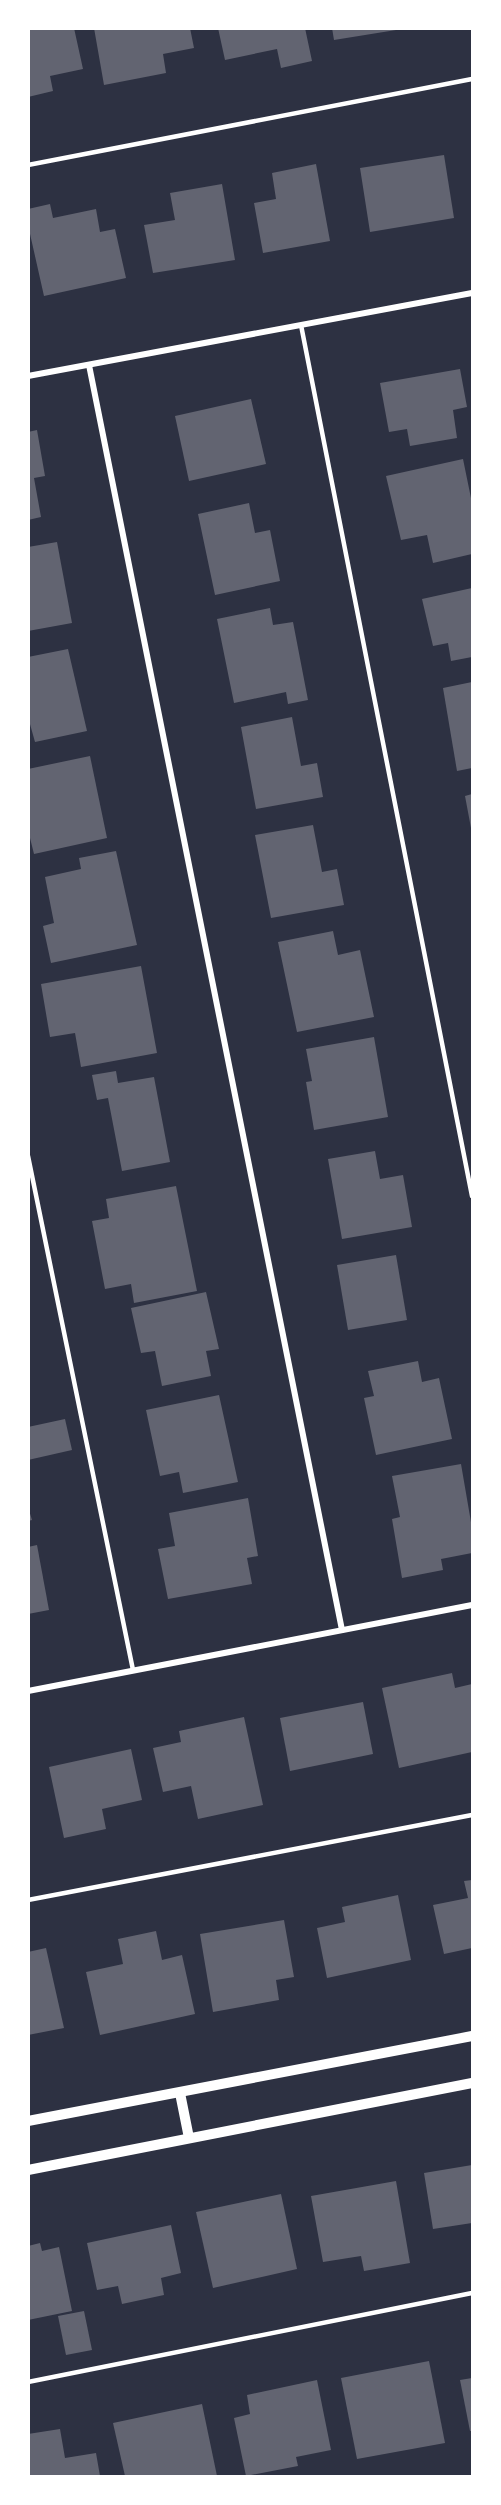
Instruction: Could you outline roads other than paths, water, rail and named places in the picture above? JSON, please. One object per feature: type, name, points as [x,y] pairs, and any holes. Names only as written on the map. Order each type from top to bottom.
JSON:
[{"type":"street","points":[[28,376],[472,293]]},
{"type":"street","points":[[89,365],[342,1630]]},
{"type":"street","points":[[28,1690],[472,1605]]},
{"type":"street","points":[[28,2121],[472,2036]]},
{"type":"street","points":[[28,2170],[472,2083]]},
{"type":"street","points":[[180,2093],[189,2138]]},
{"type":"lane","points":[[28,165],[472,79]]},
{"type":"lane","points":[[300,325],[472,1196]]},
{"type":"lane","points":[[28,1156],[133,1670]]},
{"type":"lane","points":[[28,1900],[472,1815]]},
{"type":"lane","points":[[28,2382],[472,2293]]}]
